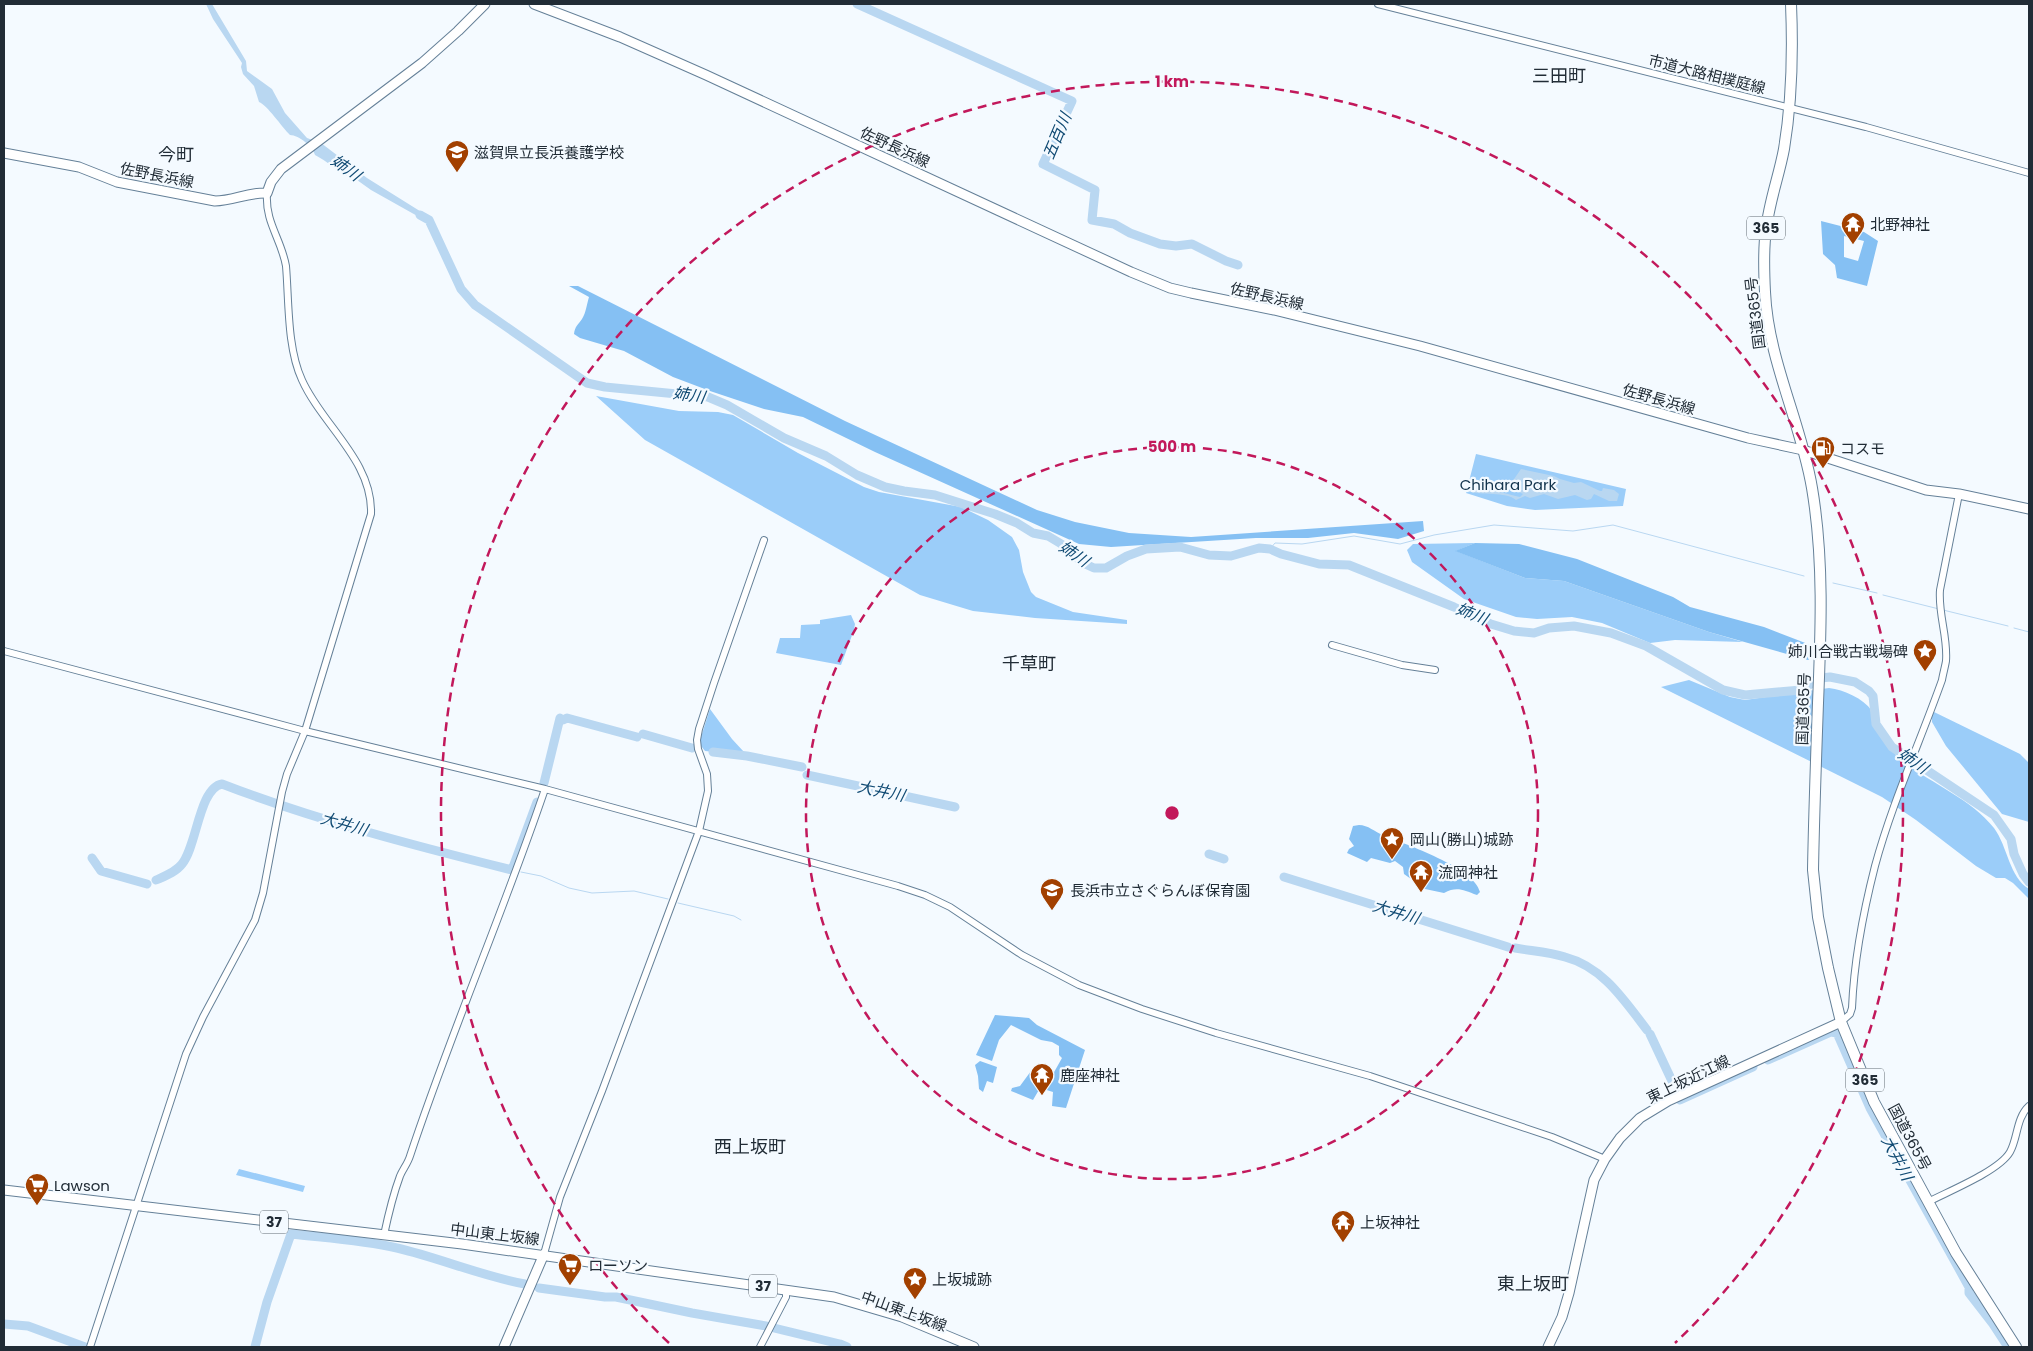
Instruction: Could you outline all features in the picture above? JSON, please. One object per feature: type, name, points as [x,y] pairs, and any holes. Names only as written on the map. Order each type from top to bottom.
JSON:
[{"type":"highway","name":"国道365号","points":[[1791,4],[1792,34],[1789,107],[1784,149],[1772,197],[1766,232],[1765,293],[1777,363],[1803,450],[1812,488],[1821,566],[1814,880],[1826,959],[1841,1022],[1874,1102],[1928,1202],[1988,1306],[2016,1347]]},
{"type":"main road","points":[[267,193],[271,182],[281,168],[422,63],[458,32],[485,4]]},
{"type":"main road","name":"佐野長浜線","points":[[534,4],[620,37],[706,75],[1131,272],[1170,288],[1274,310],[1420,346],[1748,438],[1803,450],[1926,490],[1959,494],[2029,509]]},
{"type":"main road","name":"佐野長浜線","points":[[4,153],[78,167],[117,182],[215,201],[226,201],[250,193],[267,193]]},
{"type":"main road","name":"東上坂近江線","points":[[1548,1347],[1562,1317],[1570,1293],[1594,1180],[1605,1159],[1620,1138],[1640,1118],[1668,1101],[1841,1022]]},
{"type":"main road","name":"中山東上坂線","points":[[4,1190],[134,1209],[543,1257]]},
{"type":"main road","name":"中山東上坂線","points":[[4,1195],[384,1235],[786,1292],[834,1297],[917,1322],[974,1347]]},
{"type":"main road","points":[[504,1347],[543,1257]]},
{"type":"main road","name":"中山東上坂線","points":[[786,1292],[862,1309],[962,1347]]},
{"type":"street","name":"市道大路相撲庭線","points":[[1378,4],[1789,107],[2029,173]]},
{"type":"street","points":[[90,1347],[186,1054],[202,1017],[256,920],[287,774],[305,732],[368,528],[371,505],[368,485],[361,471],[316,405],[301,379],[294,355],[285,259],[279,240],[267,215],[267,193]]},
{"type":"street","points":[[1841,1022],[1850,1014],[1852,1008],[1854,968],[1875,865],[1891,816],[1935,700],[1946,661],[1945,639],[1939,602],[1959,494]]},
{"type":"street","points":[[543,1257],[560,1197],[602,1091],[699,831],[708,791],[707,774],[698,749],[699,729],[764,540]]},
{"type":"street","points":[[1332,645],[1402,665],[1435,670]]},
{"type":"street","points":[[4,650],[305,732],[545,789],[925,895],[950,907],[1048,970],[1079,986],[1216,1033],[1370,1076],[1552,1137],[1605,1159]]},
{"type":"street","points":[[384,1235],[400,1175],[409,1160],[442,1060],[473,987],[545,789]]},
{"type":"street","points":[[1928,1202],[2002,1164],[2013,1146],[2020,1119],[2029,1106]]},
{"type":"street","points":[[760,1347],[786,1292]]},
{"type":"green space","points":[[596,396],[679,411],[718,412],[733,415],[798,453],[864,487],[879,492],[961,507],[988,520],[1012,537],[1019,550],[1023,572],[1031,592],[1036,597],[1073,612],[1127,620],[1127,624],[1035,618],[973,611],[920,595],[645,440]]},
{"type":"green space","name":"Chihara Park","points":[[1476,454],[1626,489],[1623,506],[1535,510],[1507,506],[1466,493]]},
{"type":"green space","points":[[1475,543],[1456,551],[1525,578],[1564,581],[1709,632],[1743,642],[1675,640],[1650,643],[1602,623],[1572,617],[1537,619],[1516,617],[1464,599],[1412,562],[1407,550],[1413,544]]},
{"type":"green space","points":[[851,615],[855,624],[854,630],[841,665],[776,653],[780,638],[800,638],[801,625],[820,624],[820,620]]},
{"type":"green space","points":[[1689,680],[1730,697],[1745,700],[1829,688],[1847,693],[1864,702],[1872,711],[1876,729],[1894,753],[1919,772],[1972,806],[1994,828],[2017,877],[2029,889],[2029,899],[2013,883],[2005,878],[1996,878],[1976,866],[1916,820],[1882,797],[1661,687]]},
{"type":"green space","points":[[710,709],[744,752],[743,755],[705,751],[701,746],[701,737]]},
{"type":"green space","points":[[1932,711],[2020,754],[2029,763],[2029,822],[2002,814],[1946,746],[1932,722]]},
{"type":"green space","points":[[239,1169],[305,1186],[303,1192],[236,1175]]},
{"type":"shaded area","points":[[1821,221],[1864,232],[1878,241],[1867,286],[1837,278],[1835,265],[1823,254]],"holes":[[[1844,236],[1864,241],[1858,261],[1844,257]]]},
{"type":"shaded area","points":[[569,286],[578,286],[845,421],[1037,510],[1075,522],[1129,533],[1191,537],[1423,521],[1424,531],[1398,539],[1354,533],[1308,538],[1256,538],[1111,547],[1079,544],[875,452],[803,417],[764,409],[710,391],[673,377],[624,351],[580,338],[574,334],[574,331],[583,317],[589,297]]},
{"type":"shaded area","points":[[1475,543],[1519,544],[1577,559],[1673,597],[1690,607],[1764,627],[1808,644],[1815,649],[1814,656],[1808,660],[1709,632],[1564,581],[1525,578],[1455,551]]},
{"type":"shaded area","points":[[1353,826],[1368,827],[1453,866],[1466,874],[1475,883],[1480,892],[1477,895],[1460,889],[1444,893],[1425,889],[1404,874],[1403,867],[1395,861],[1390,863],[1371,858],[1367,862],[1347,853],[1354,846],[1349,839]]},
{"type":"shaded area","points":[[995,1015],[1029,1018],[1037,1025],[1085,1050],[1066,1108],[1052,1106],[1053,1092],[1040,1088],[1033,1100],[1011,1091],[1012,1088],[1020,1086],[1031,1071],[1039,1071],[1048,1077],[1053,1074],[1062,1058],[1059,1055],[1059,1046],[1052,1042],[1041,1040],[1011,1025],[999,1040],[992,1061],[976,1055]]},
{"type":"shaded area","points":[[980,1061],[997,1067],[993,1083],[987,1081],[983,1092],[979,1089],[975,1065]]},
{"type":"water","points":[[206,4],[212,4],[246,61],[247,71],[272,89],[285,113],[307,138],[321,143],[367,178],[431,218],[428,222],[371,190],[350,175],[343,174],[315,155],[312,148],[301,139],[290,135],[259,102],[254,86],[243,74],[242,63],[213,19]]},
{"type":"water","points":[[1521,469],[1554,476],[1574,483],[1581,482],[1600,491],[1603,488],[1614,490],[1619,494],[1617,501],[1609,501],[1594,494],[1591,499],[1587,500],[1575,495],[1558,499],[1544,494],[1530,498],[1525,496],[1516,500],[1512,497],[1468,491],[1488,489],[1520,497],[1523,494],[1513,489],[1512,482]]},
{"type":"waterway","name":"五百川","points":[[857,4],[1072,101],[1043,164],[1095,190],[1092,220],[1114,224],[1130,233],[1160,244],[1176,246],[1192,244],[1238,265]]},
{"type":"waterway","name":"姉川","points":[[420,215],[429,220],[461,289],[475,305],[587,383],[605,387],[708,397],[727,405],[784,438],[826,456],[857,475],[885,487],[935,495],[995,514],[1017,523],[1033,533],[1048,536],[1068,548],[1081,562],[1094,568],[1106,568],[1127,556],[1146,549],[1180,547],[1209,555],[1231,556],[1259,548],[1270,549],[1281,554],[1319,564],[1349,565],[1454,607],[1491,624],[1514,631],[1534,633],[1549,628],[1574,626],[1611,633],[1646,646],[1723,690],[1745,695],[1801,690],[1821,678],[1830,677],[1855,682],[1873,696],[1876,724],[1892,747],[1994,815],[2011,839],[2014,854],[2023,874],[2029,882]]},
{"type":"waterway","points":[[1270,549],[1275,543],[1302,544],[1354,536],[1400,544],[1434,535],[1494,525],[1573,531],[1613,525],[1804,576]]},
{"type":"waterway","points":[[1833,583],[1877,593]]},
{"type":"waterway","points":[[1883,595],[1939,609]]},
{"type":"waterway","points":[[1943,610],[2008,626]]},
{"type":"waterway","points":[[2014,628],[2029,632]]},
{"type":"waterway","name":"大井川","points":[[544,783],[560,718]]},
{"type":"waterway","name":"大井川","points":[[563,720],[567,718],[637,737]]},
{"type":"waterway","name":"大井川","points":[[643,734],[692,748]]},
{"type":"waterway","name":"大井川","points":[[713,752],[747,756],[802,767]]},
{"type":"waterway","name":"大井川","points":[[807,775],[955,807]]},
{"type":"waterway","name":"大井川","points":[[156,880],[174,872],[180,867],[187,856],[208,796],[214,788],[222,784],[329,821],[512,870],[537,802]]},
{"type":"waterway","name":"大井川","points":[[1209,854],[1224,859]]},
{"type":"waterway","name":"大井川","points":[[92,858],[101,871],[147,884]]},
{"type":"waterway","points":[[521,872],[541,876],[569,888],[592,893],[634,891],[668,899]]},
{"type":"waterway","name":"大井川","points":[[1284,877],[1508,947]]},
{"type":"waterway","points":[[678,903],[734,916],[741,920]]},
{"type":"waterway","name":"大井川","points":[[1515,948],[1559,955],[1591,968],[1612,986],[1647,1030]]},
{"type":"waterway","name":"大井川","points":[[1768,1060],[1831,1032],[1837,1033],[1870,1108],[1969,1287],[1969,1293],[2008,1347]]},
{"type":"waterway","name":"大井川","points":[[1650,1034],[1672,1081]]},
{"type":"waterway","name":"大井川","points":[[1680,1100],[1753,1067]]},
{"type":"waterway","points":[[255,1347],[267,1302],[291,1234],[384,1245],[525,1284]]},
{"type":"waterway","points":[[539,1288],[616,1297],[766,1326]]},
{"type":"waterway","points":[[4,1324],[28,1326],[85,1347]]},
{"type":"waterway","points":[[774,1328],[847,1347]]},
{"type":"place","name":"滋賀県立長浜養護学校","points":[[457,173]]},
{"type":"place","name":"北野神社","points":[[1853,245]]},
{"type":"place","name":"コスモ","points":[[1823,469]]},
{"type":"place","name":"姉川合戦古戦場碑","points":[[1925,672]]},
{"type":"place","name":"岡山(勝山)城跡","points":[[1392,860]]},
{"type":"place","name":"流岡神社","points":[[1421,893]]},
{"type":"place","name":"長浜市立さぐらんぼ保育園","points":[[1052,911]]},
{"type":"place","name":"鹿座神社","points":[[1042,1096]]},
{"type":"place","name":"Lawson","points":[[37,1206]]},
{"type":"place","name":"上坂神社","points":[[1343,1243]]},
{"type":"place","name":"ローソン","points":[[570,1286]]},
{"type":"place","name":"上坂城跡","points":[[915,1300]]},
{"type":"district","name":"三田町","points":[[1559,75]]},
{"type":"district","name":"今町","points":[[176,154]]},
{"type":"district","name":"千草町","points":[[1029,663]]},
{"type":"district","name":"西上坂町","points":[[750,1146]]},
{"type":"district","name":"東上坂町","points":[[1533,1283]]}]
